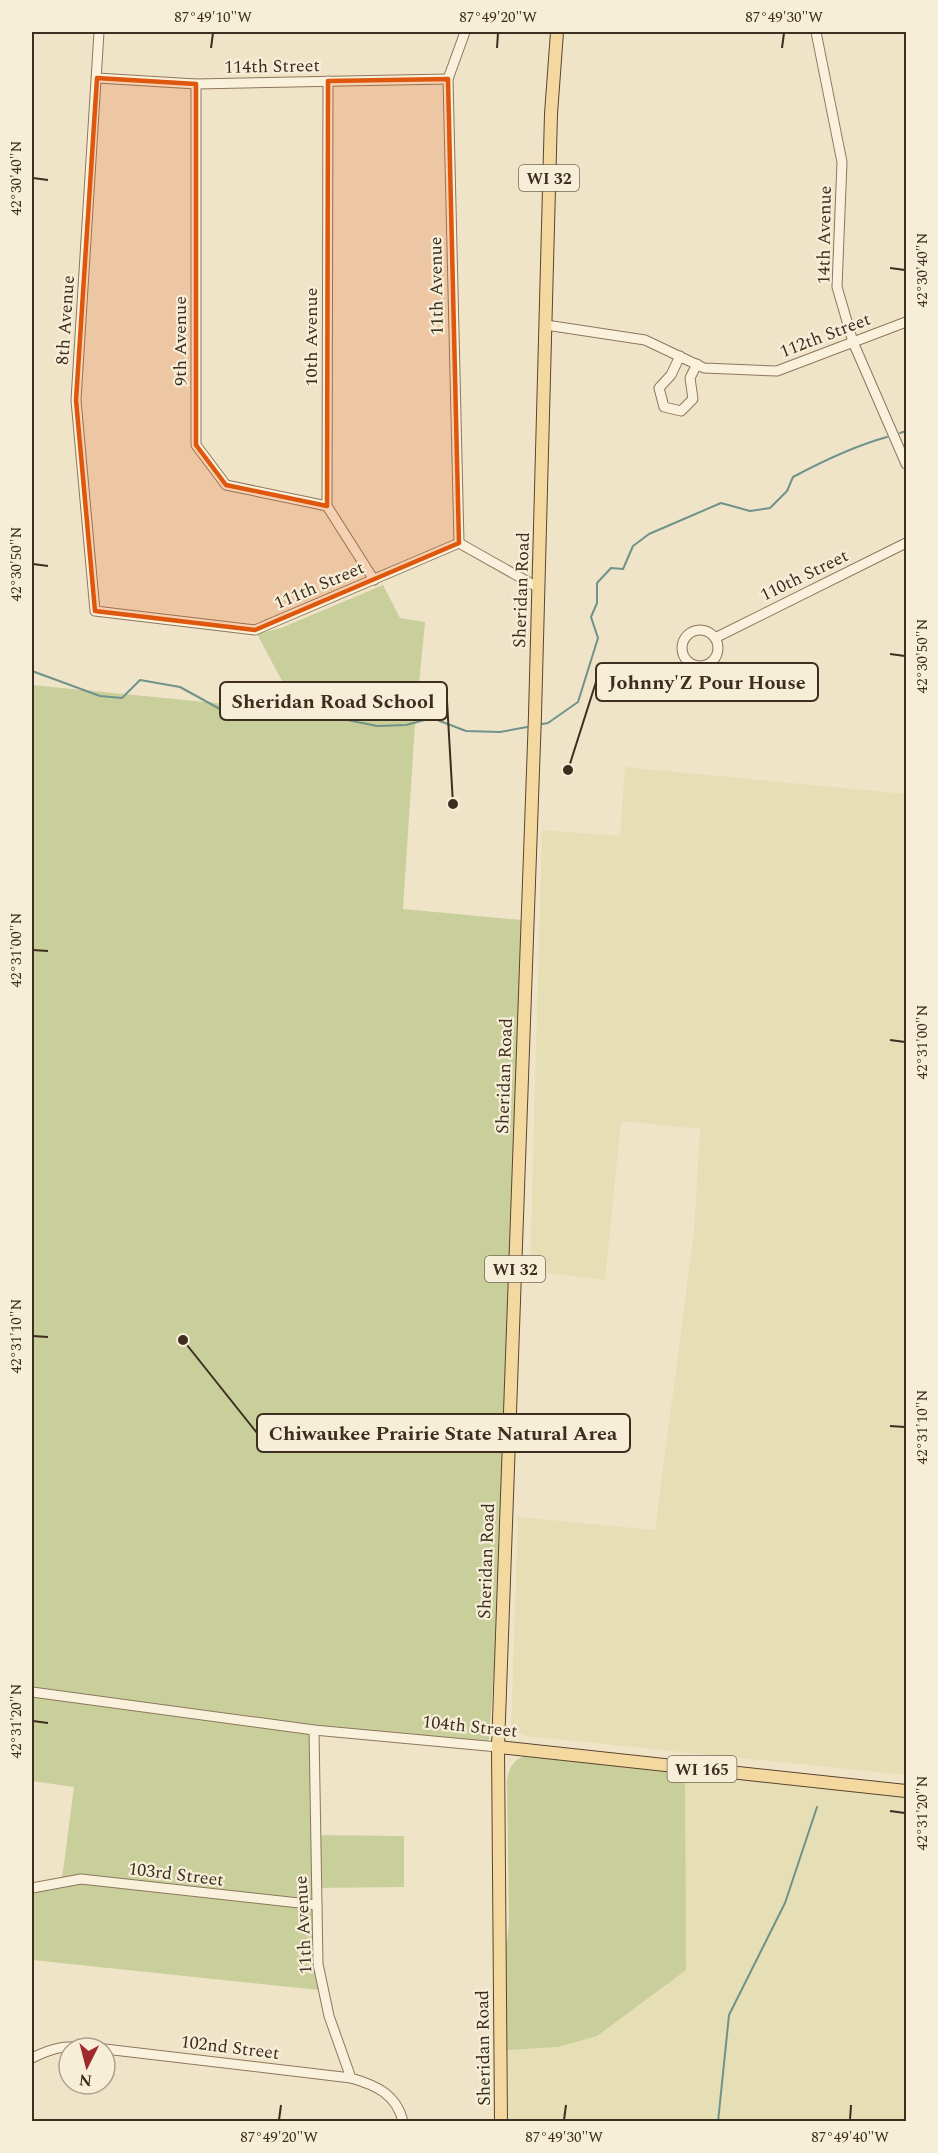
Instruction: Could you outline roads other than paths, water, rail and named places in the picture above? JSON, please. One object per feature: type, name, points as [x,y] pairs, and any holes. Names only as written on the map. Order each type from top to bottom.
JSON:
[{"type":"main road","name":"Sheridan Road","points":[[501,2121],[498,1747],[539,588],[551,114],[557,32]]},
{"type":"main road","name":"104th Street","points":[[498,1747],[906,1791]]},
{"type":"street","name":"8th Avenue","points":[[95,611],[76,400],[99,32]]},
{"type":"street","name":"11th Avenue","points":[[459,543],[448,78],[465,32]]},
{"type":"street","name":"14th Avenue","points":[[816,32],[842,162],[837,287],[853,342],[906,464]]},
{"type":"street","name":"114th Street","points":[[97,78],[196,84],[448,78]]},
{"type":"street","name":"10th Avenue","points":[[327,506],[328,81]]},
{"type":"street","name":"9th Avenue","points":[[196,84],[196,445],[226,485],[327,506]]},
{"type":"street","name":"112th Street","points":[[546,325],[645,340],[704,368],[777,371],[906,322]]},
{"type":"street","points":[[680,356],[671,375],[659,388],[664,407],[681,411],[693,399],[690,378],[697,364]]},
{"type":"street","points":[[327,506],[374,580]]},
{"type":"street","name":"111th Street","points":[[95,611],[255,630],[459,543]]},
{"type":"street","points":[[459,543],[539,588]]},
{"type":"street","name":"110th Street","points":[[715,638],[906,543]]},
{"type":"street","points":[[706,630],[715,638],[718,650],[712,661],[695,666],[684,658],[682,641],[689,632],[706,630]]},
{"type":"street","name":"104th Street","points":[[32,1692],[314,1730],[498,1747]]},
{"type":"street","name":"11th Avenue","points":[[314,1730],[318,1964],[329,2016],[351,2078]]},
{"type":"street","name":"103rd Street","points":[[32,1888],[81,1879],[317,1905]]},
{"type":"street","points":[[32,2058],[57,2048]]},
{"type":"street","name":"102nd Street","points":[[117,2050],[351,2078]]},
{"type":"street","points":[[351,2078],[371,2084],[386,2092],[401,2112],[403,2121]]},
{"type":"waterway","points":[[900,433],[906,431]]},
{"type":"waterway","points":[[542,724],[548,723],[578,702],[598,638],[591,617],[597,603],[597,583],[611,568],[623,569],[633,546],[649,534],[721,503],[750,511],[770,508],[787,491],[793,477],[839,454],[887,437]]},
{"type":"waterway","points":[[32,671],[100,696],[122,698],[140,680],[180,687],[229,714],[293,720],[328,716],[377,726],[406,725],[432,718],[466,731],[500,732],[527,727]]},
{"type":"waterway","points":[[718,2122],[729,2015],[785,1903],[817,1807]]},
{"type":"place","name":"Johnny'Z Pour House","points":[[568,770]]},
{"type":"place","name":"Sheridan Road School","points":[[453,804]]},
{"type":"place","name":"Chiwaukee Prairie State Natural Area","points":[[183,1340]]}]
